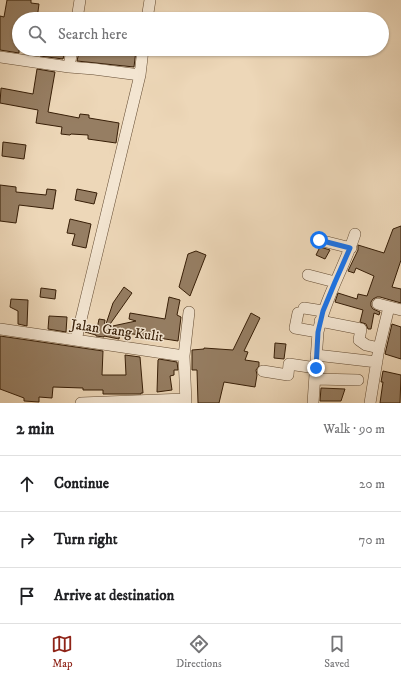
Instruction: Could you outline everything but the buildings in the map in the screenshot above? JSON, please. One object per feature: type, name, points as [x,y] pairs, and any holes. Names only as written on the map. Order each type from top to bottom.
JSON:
[{"type":"street","points":[[78,12],[80,0]]},
{"type":"street","points":[[148,12],[150,0]]},
{"type":"street","points":[[69,67],[71,56]]},
{"type":"street","points":[[76,340],[140,75],[142,56]]},
{"type":"street","points":[[0,57],[140,75]]},
{"type":"street","points":[[314,403],[316,355],[320,321],[355,234]]},
{"type":"street","points":[[319,240],[350,248]]},
{"type":"street","points":[[308,275],[335,282]]},
{"type":"street","points":[[378,304],[401,310]]},
{"type":"street","points":[[370,403],[389,307]]},
{"type":"street","points":[[320,321],[295,328],[301,311],[320,321],[361,329],[359,340],[366,345],[380,348]]},
{"type":"street","points":[[82,403],[185,401],[184,356],[189,312]]},
{"type":"street","name":"Jalan Gang Kulit","points":[[0,330],[184,356]]},
{"type":"street","points":[[316,355],[377,362]]},
{"type":"street","points":[[263,371],[288,375],[289,364],[315,373],[358,380]]},
{"type":"route","points":[[316,368],[318,332],[323,311],[350,248],[319,240]]}]
